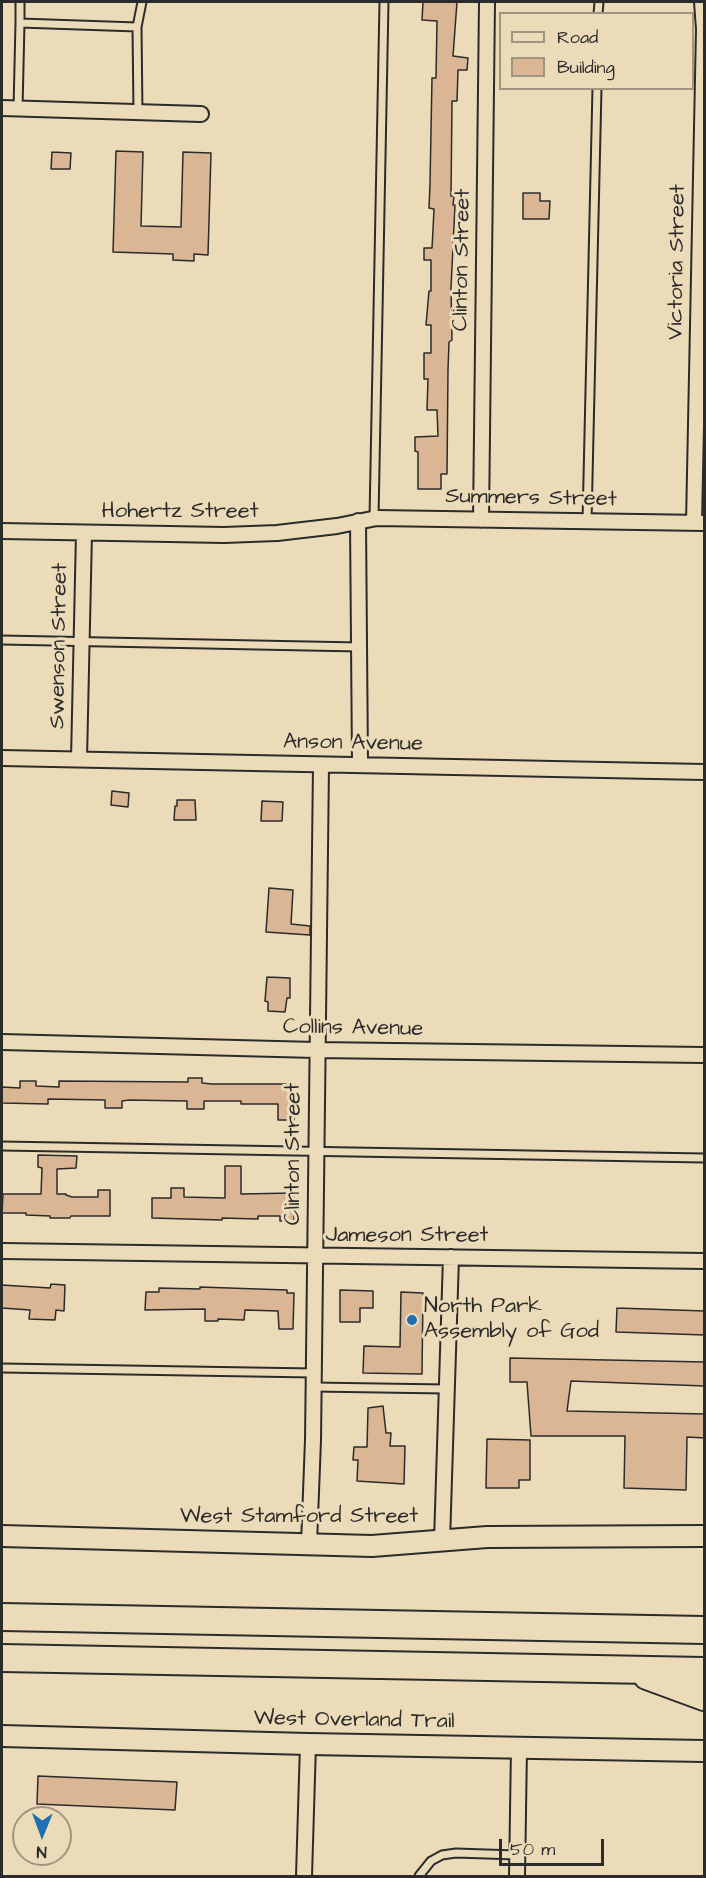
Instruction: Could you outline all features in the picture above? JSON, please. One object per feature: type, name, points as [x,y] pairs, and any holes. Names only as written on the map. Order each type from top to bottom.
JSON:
[{"type":"highway","points":[[2,1617],[705,1630]]},
{"type":"highway","points":[[2,1658],[705,1671]]},
{"type":"highway","points":[[633,1670],[705,1697]]},
{"type":"main road","name":"West Stamford Street","points":[[2,1536],[372,1546],[486,1537],[705,1536]]},
{"type":"main road","name":"West Overland Trail","points":[[2,1736],[705,1751]]},
{"type":"street","name":"Clinton Street","points":[[481,520],[487,2]]},
{"type":"street","name":"Victoria Street","points":[[699,523],[704,29],[702,2]]},
{"type":"street","points":[[2,108],[201,114]]},
{"type":"street","name":"Summers Street","points":[[358,521],[374,518],[699,523]]},
{"type":"street","points":[[358,521],[360,765]]},
{"type":"street","name":"Hohertz Street","points":[[2,531],[224,535],[277,533],[337,526],[358,521]]},
{"type":"street","name":"Swenson Street","points":[[79,759],[84,533]]},
{"type":"street","name":"Anson Avenue","points":[[2,758],[705,772]]},
{"type":"street","name":"Clinton Street","points":[[309,1544],[314,1380],[321,765]]},
{"type":"street","name":"Collins Avenue","points":[[2,1042],[316,1050],[705,1055]]},
{"type":"street","name":"Jameson Street","points":[[2,1251],[705,1261]]},
{"type":"street","points":[[442,1541],[451,1257]]},
{"type":"street","points":[[304,1876],[308,1744]]},
{"type":"street","points":[[516,1876],[519,1748]]},
{"type":"lane","points":[[18,109],[20,2]]},
{"type":"lane","points":[[138,113],[137,27],[142,2]]},
{"type":"lane","points":[[374,518],[384,2]]},
{"type":"lane","points":[[20,23],[137,27]]},
{"type":"lane","points":[[587,521],[597,90]]},
{"type":"lane","points":[[2,640],[359,647]]},
{"type":"lane","points":[[2,1146],[705,1158]]},
{"type":"lane","points":[[2,1368],[314,1380],[446,1389]]},
{"type":"lane","points":[[419,1876],[431,1861],[442,1855],[456,1853],[517,1855]]},
{"type":"building","points":[[423,2],[457,2],[453,56],[468,58],[467,70],[458,70],[457,101],[452,101],[451,196],[454,196],[453,205],[455,205],[451,288],[452,340],[449,342],[447,474],[441,474],[441,489],[418,489],[418,452],[415,451],[415,437],[438,436],[437,410],[427,410],[428,379],[424,379],[424,353],[431,353],[431,325],[426,325],[429,291],[431,291],[431,260],[424,260],[424,248],[432,248],[434,209],[429,208],[432,78],[436,78],[437,21],[422,20]]},
{"type":"building","points":[[116,151],[143,152],[141,226],[181,227],[183,152],[211,153],[208,255],[194,254],[194,261],[173,260],[173,254],[113,252]]},
{"type":"building","points":[[52,152],[71,153],[70,169],[51,169]]},
{"type":"building","points":[[523,193],[540,193],[540,201],[550,201],[549,219],[523,219]]},
{"type":"building","points":[[112,791],[129,793],[128,807],[111,805]]},
{"type":"building","points":[[177,800],[195,800],[196,820],[174,820]]},
{"type":"building","points":[[262,801],[283,802],[282,821],[261,821]]},
{"type":"building","points":[[269,888],[293,890],[291,924],[310,926],[310,935],[266,932]]},
{"type":"building","points":[[267,977],[290,978],[290,998],[287,998],[285,1012],[268,1011],[268,1002],[265,1001]]},
{"type":"building","points":[[188,1078],[202,1078],[202,1083],[212,1084],[295,1084],[294,1120],[278,1120],[278,1104],[241,1104],[241,1101],[204,1101],[204,1109],[187,1109],[187,1101],[129,1100],[122,1101],[122,1108],[105,1108],[105,1100],[48,1099],[48,1104],[2,1103],[2,1087],[20,1088],[20,1081],[36,1081],[36,1086],[59,1087],[59,1081],[188,1082]]},
{"type":"building","points":[[38,1155],[77,1156],[76,1168],[57,1169],[57,1194],[72,1197],[98,1197],[98,1190],[110,1190],[110,1216],[50,1218],[50,1216],[26,1215],[26,1213],[2,1213],[3,1194],[41,1194],[42,1168],[38,1167]]},
{"type":"building","points":[[225,1166],[241,1166],[241,1194],[294,1193],[294,1221],[280,1221],[280,1216],[258,1216],[258,1219],[222,1218],[222,1220],[152,1218],[152,1198],[171,1198],[171,1188],[184,1188],[184,1197],[225,1198]]},
{"type":"building","points":[[51,1284],[65,1285],[64,1311],[56,1310],[55,1320],[29,1319],[30,1310],[2,1308],[2,1285],[50,1288]]},
{"type":"building","points":[[200,1287],[287,1290],[287,1293],[294,1293],[293,1329],[279,1329],[278,1311],[245,1310],[244,1320],[205,1321],[205,1309],[145,1310],[146,1292],[159,1292],[159,1288],[200,1289]]},
{"type":"building","points":[[340,1290],[373,1291],[373,1308],[360,1308],[360,1322],[340,1322]]},
{"type":"building","name":"North Park Assembly of God","points":[[401,1292],[423,1293],[422,1374],[363,1373],[364,1346],[400,1347]]},
{"type":"building","points":[[617,1308],[705,1311],[705,1335],[616,1332]]},
{"type":"building","points":[[510,1358],[705,1362],[705,1386],[571,1381],[567,1411],[705,1414],[705,1438],[687,1437],[686,1490],[624,1488],[625,1436],[531,1436],[527,1382],[510,1382]]},
{"type":"building","points":[[383,1406],[386,1433],[391,1433],[390,1446],[405,1446],[404,1484],[357,1481],[358,1460],[353,1460],[354,1447],[367,1447],[368,1408]]},
{"type":"building","points":[[487,1439],[530,1440],[530,1480],[519,1480],[519,1488],[486,1488]]},
{"type":"building","points":[[38,1776],[177,1782],[175,1810],[37,1804]]},
{"type":"place","name":"North Park Assembly of God","points":[[412,1320]]}]
